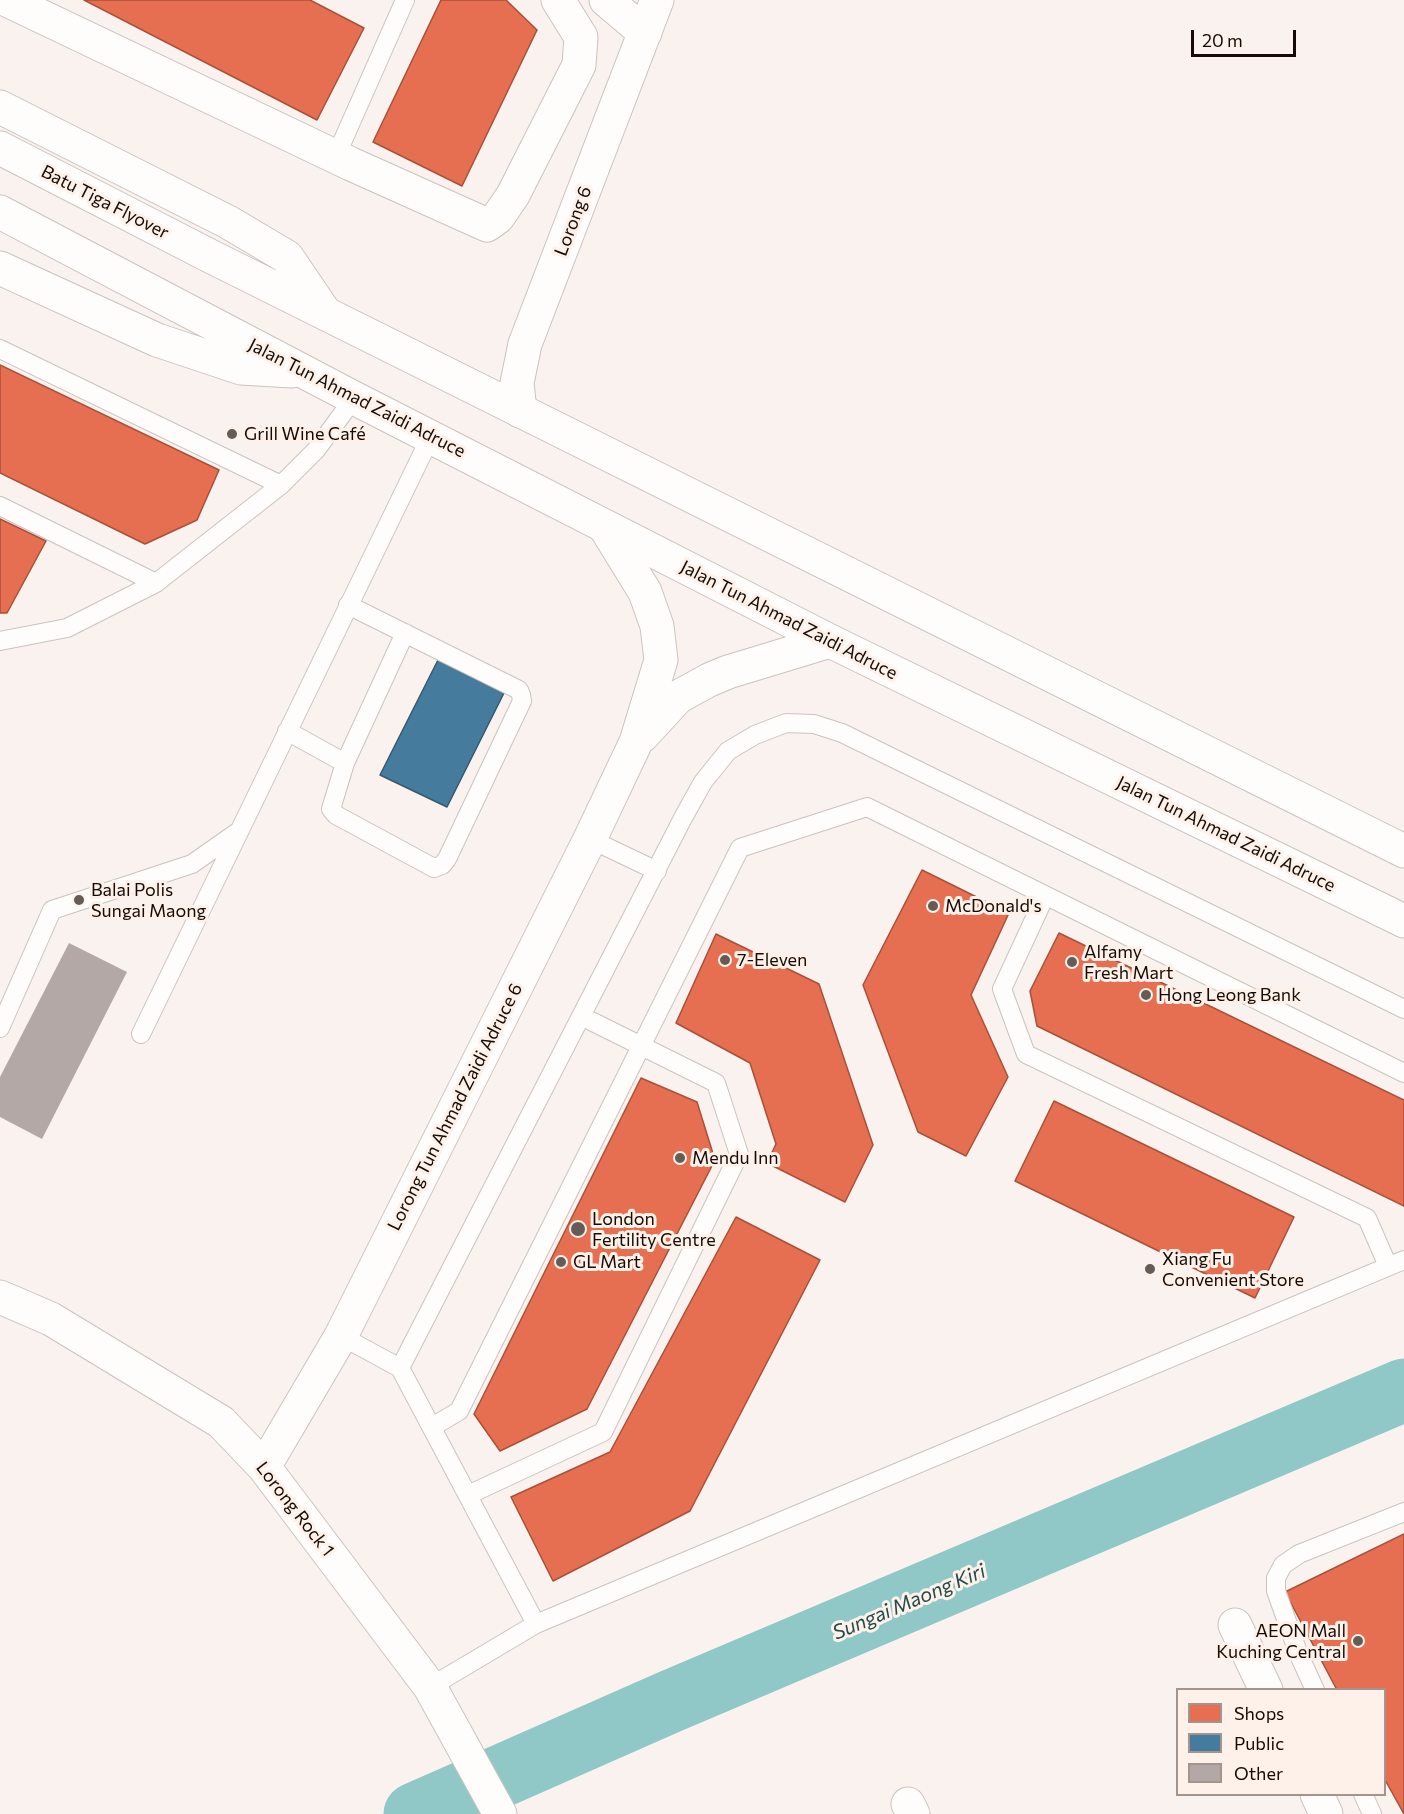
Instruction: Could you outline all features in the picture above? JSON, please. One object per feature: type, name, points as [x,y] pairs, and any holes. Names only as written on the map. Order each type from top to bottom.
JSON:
[{"type":"main road","points":[[7,0],[487,225],[498,217],[513,195],[579,65],[581,37],[558,0]]},
{"type":"main road","points":[[606,0],[645,33]]},
{"type":"main road","name":"Lorong 6","points":[[520,411],[517,383],[525,344],[657,0]]},
{"type":"main road","points":[[0,107],[228,222],[287,257],[326,314],[1404,851]]},
{"type":"main road","name":"Batu Tiga Flyover","points":[[0,148],[326,314]]},
{"type":"main road","name":"Jalan Tun Ahmad Zaidi Adruce","points":[[0,212],[354,398],[830,641],[1404,921]]},
{"type":"main road","points":[[0,268],[157,340],[241,368],[306,372]]},
{"type":"main road","name":"Lorong Tun Ahmad Zaidi Adruce 6","points":[[264,1467],[341,1336],[590,839],[636,742],[662,660],[657,626],[645,592],[605,527]]},
{"type":"main road","name":"Lorong Tun Ahmad Zaidi Adruce 6","points":[[636,742],[678,697],[709,680],[765,660],[830,641]]},
{"type":"main road","name":"Lorong Rock 1","points":[[0,1297],[51,1319],[221,1422],[264,1467],[430,1687],[500,1814]]},
{"type":"main road","points":[[1235,1625],[1266,1688]]},
{"type":"main road","points":[[1318,1796],[1326,1814]]},
{"type":"lane","points":[[336,156],[399,2]]},
{"type":"lane","points":[[0,349],[281,485]]},
{"type":"lane","points":[[0,641],[67,628],[156,583],[281,485],[316,450],[354,398]]},
{"type":"lane","points":[[141,1034],[431,436]]},
{"type":"lane","points":[[0,506],[156,583]]},
{"type":"lane","points":[[348,604],[519,690],[521,695],[522,701],[447,859],[434,868],[336,815],[331,809],[345,763],[405,633]]},
{"type":"lane","points":[[400,1368],[703,782],[728,751],[755,735],[786,723],[814,724],[853,738],[1404,1009]]},
{"type":"lane","points":[[287,731],[345,763]]},
{"type":"lane","points":[[432,1427],[459,1412],[740,848],[867,807],[1404,1073]]},
{"type":"lane","points":[[0,1028],[52,910],[192,864],[241,830]]},
{"type":"lane","points":[[590,839],[657,871]]},
{"type":"lane","points":[[430,1687],[536,1624],[1396,1263],[1367,1218],[1026,1054],[1002,989],[1046,896]]},
{"type":"lane","points":[[468,1495],[603,1432],[739,1154],[716,1083],[581,1016]]},
{"type":"lane","points":[[341,1336],[400,1368],[536,1624]]},
{"type":"lane","points":[[1315,1688],[1299,1655],[1276,1591],[1276,1578],[1282,1565],[1299,1554],[1404,1512]]},
{"type":"lane","points":[[1364,1796],[1372,1814]]},
{"type":"building: Shops","points":[[84,0],[310,0],[364,28],[317,120]]},
{"type":"building: Shops","points":[[441,0],[506,0],[537,30],[462,186],[373,142]]},
{"type":"building: Shops","points":[[0,365],[219,470],[197,520],[145,544],[0,473]]},
{"type":"building: Shops","points":[[0,519],[46,541],[7,613],[0,613]]},
{"type":"building: Shops","points":[[922,870],[1009,913],[971,995],[1008,1077],[966,1156],[918,1132],[863,985]]},
{"type":"building: Shops","points":[[1059,933],[1404,1100],[1404,1206],[1037,1026],[1030,991]]},
{"type":"building: Shops","points":[[716,934],[819,984],[873,1145],[845,1202],[767,1163],[776,1144],[750,1063],[676,1023]]},
{"type":"building: Shops","points":[[641,1078],[697,1102],[715,1160],[587,1409],[500,1451],[474,1414]]},
{"type":"building: Shops","points":[[1054,1101],[1294,1217],[1255,1298],[1015,1181]]},
{"type":"building: Shops","points":[[736,1217],[820,1260],[690,1511],[553,1581],[511,1497],[610,1452]]},
{"type":"building: Shops","name":"AEON Mall Kuching Central","points":[[1404,1534],[1404,1814],[1386,1782],[1386,1688],[1336,1688],[1285,1592]]},
{"type":"building: Public","points":[[438,660],[504,693],[447,807],[380,775]]},
{"type":"building: Other","points":[[69,943],[127,972],[42,1139],[0,1117],[0,1077]]},
{"type":"waterway","name":"Sungai Maong Kiri","points":[[415,1814],[669,1702],[1404,1390]]},
{"type":"place","name":"Grill Wine Café","points":[[232,434]]},
{"type":"place","name":"Balai Polis Sungai Maong","points":[[79,900]]},
{"type":"place","name":"McDonald's","points":[[933,906]]},
{"type":"place","name":"7-Eleven","points":[[725,960]]},
{"type":"place","name":"Alfamy Fresh Mart","points":[[1072,962]]},
{"type":"place","name":"Hong Leong Bank","points":[[1146,995]]},
{"type":"place","name":"Mendu Inn","points":[[680,1158]]},
{"type":"place","name":"London Fertility Centre","points":[[578,1229]]},
{"type":"place","name":"GL Mart","points":[[561,1262]]},
{"type":"place","name":"Xiang Fu Convenient Store","points":[[1150,1269]]},
{"type":"place","name":"AEON Mall Kuching Central","points":[[1358,1641]]}]
